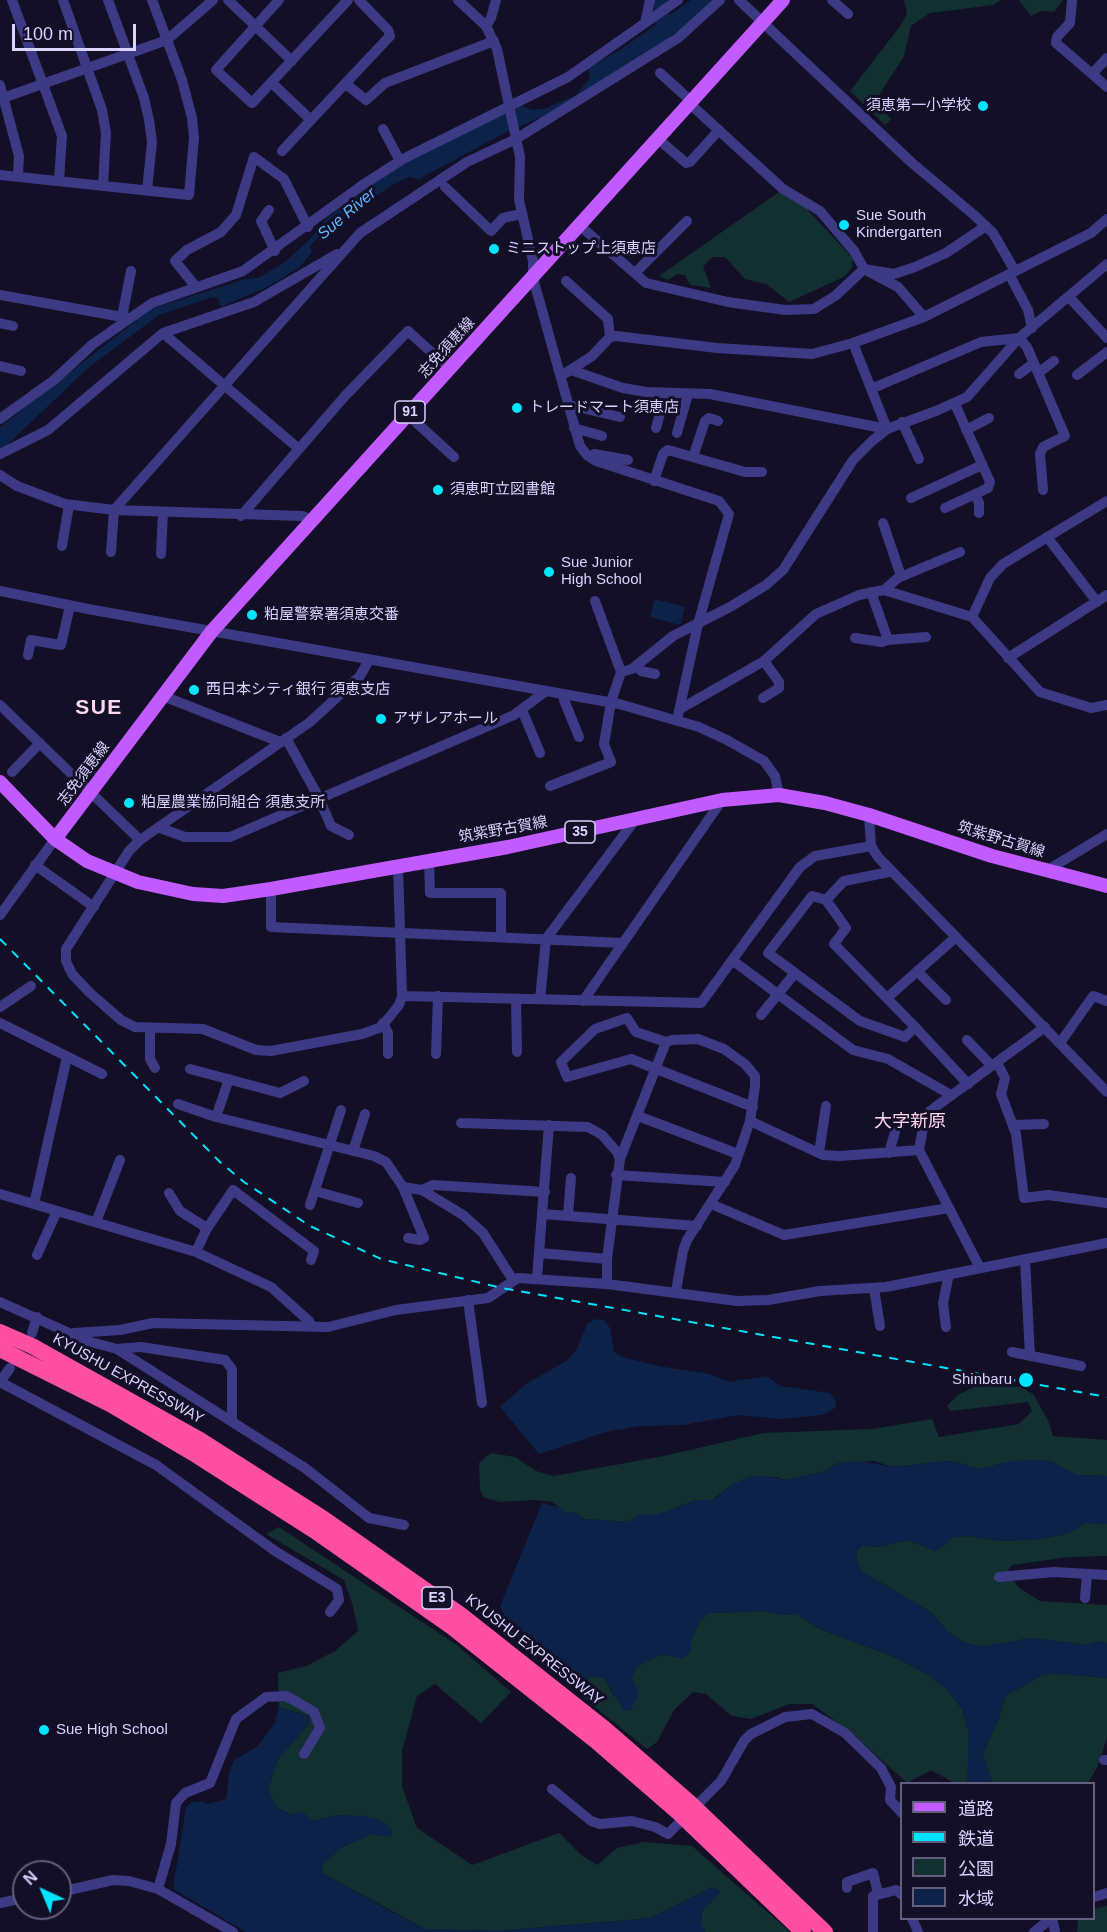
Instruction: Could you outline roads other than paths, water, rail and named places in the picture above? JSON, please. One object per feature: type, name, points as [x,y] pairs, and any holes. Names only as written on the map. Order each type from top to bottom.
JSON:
[{"type":"highway","name":"KYUSHU EXPRESSWAY","points":[[0,1332],[33,1346],[200,1440],[324,1519],[461,1615],[545,1680],[673,1788],[825,1932]]},
{"type":"highway","name":"KYUSHU EXPRESSWAY","points":[[0,1349],[112,1405],[193,1453],[325,1537],[443,1620],[612,1755],[679,1813],[803,1932]]},
{"type":"main road","name":"志免須恵線","points":[[55,839],[212,631],[783,0]]},
{"type":"main road","name":"筑紫野古賀線","points":[[0,782],[55,839],[87,861],[115,874],[168,891],[193,894],[223,896],[271,890],[508,847],[722,800],[779,795],[825,803],[869,815],[992,856],[1107,886]]},
{"type":"street","points":[[12,0],[45,83],[62,136],[59,180]]},
{"type":"street","points":[[63,0],[102,110],[106,133],[103,186]]},
{"type":"street","points":[[108,0],[149,120],[152,142],[147,190]]},
{"type":"street","points":[[0,175],[189,195],[194,138],[192,118],[152,0]]},
{"type":"street","points":[[2,98],[167,40],[213,0]]},
{"type":"street","points":[[228,0],[292,61]]},
{"type":"street","points":[[279,0],[216,70],[252,103],[348,0]]},
{"type":"street","points":[[282,151],[390,36],[388,30],[359,0]]},
{"type":"street","points":[[458,0],[486,26],[494,41],[511,107],[520,157],[521,214],[532,261],[533,278],[566,373],[569,405],[580,446],[590,457],[604,464],[719,501],[729,514],[698,624],[678,714]]},
{"type":"street","points":[[486,26],[496,0]]},
{"type":"street","points":[[648,21],[650,0]]},
{"type":"street","points":[[0,419],[54,380],[77,357],[125,318],[152,303],[243,272],[308,227],[364,184],[400,161],[567,77],[678,0]]},
{"type":"street","points":[[111,552],[114,510],[360,234],[467,162],[516,138],[678,38],[720,0]]},
{"type":"street","points":[[739,0],[911,162],[986,226],[1012,273],[1028,310],[1032,328]]},
{"type":"street","points":[[832,0],[848,14]]},
{"type":"street","points":[[1072,0],[1070,23],[1057,37],[1056,43],[1107,87]]},
{"type":"street","points":[[346,84],[366,100],[385,83],[494,41]]},
{"type":"street","points":[[1092,74],[1107,58]]},
{"type":"street","points":[[660,73],[783,189],[820,211],[854,251],[864,269],[898,287],[924,317]]},
{"type":"street","points":[[272,83],[311,120]]},
{"type":"street","points":[[0,85],[19,156],[18,176]]},
{"type":"street","points":[[383,129],[400,161]]},
{"type":"street","points":[[657,138],[686,163],[690,162],[718,130]]},
{"type":"street","points":[[196,287],[175,261],[187,250],[222,232],[236,215],[254,157],[284,179],[308,227]]},
{"type":"street","points":[[445,188],[491,231],[503,218],[521,214]]},
{"type":"street","points":[[269,210],[261,221],[275,251]]},
{"type":"street","points":[[610,337],[812,354],[853,343],[924,317],[1091,233],[1107,219]]},
{"type":"street","points":[[635,273],[687,221]]},
{"type":"street","points":[[579,225],[646,283],[728,302],[785,310],[814,309],[835,296],[864,269]]},
{"type":"street","points":[[864,269],[894,274],[946,254],[986,226]]},
{"type":"street","points":[[0,454],[48,430],[163,333],[254,302],[345,249]]},
{"type":"street","points":[[621,672],[637,666],[673,636],[755,593],[783,570],[853,460],[887,429],[955,404],[967,396],[1019,338],[1107,264]]},
{"type":"street","points":[[125,318],[131,271]]},
{"type":"street","points":[[566,281],[608,319],[610,337],[592,356],[566,373]]},
{"type":"street","points":[[0,295],[125,318]]},
{"type":"street","points":[[1069,297],[1107,338]]},
{"type":"street","points":[[0,323],[13,326]]},
{"type":"street","points":[[241,516],[345,396],[408,330],[450,369]]},
{"type":"street","points":[[163,333],[299,449]]},
{"type":"street","points":[[1019,338],[1027,347],[1065,436],[1043,447],[1040,454],[1043,490]]},
{"type":"street","points":[[871,389],[981,342],[1019,338]]},
{"type":"street","points":[[853,343],[887,429]]},
{"type":"street","points":[[1077,375],[1107,352]]},
{"type":"street","points":[[1019,374],[1054,361]]},
{"type":"street","points":[[0,366],[21,371]]},
{"type":"street","points":[[566,373],[623,388],[666,393],[710,394],[887,429]]},
{"type":"street","points":[[656,428],[666,393]]},
{"type":"street","points":[[677,433],[688,394]]},
{"type":"street","points":[[945,508],[988,488],[990,482],[955,404]]},
{"type":"street","points":[[569,405],[620,417]]},
{"type":"street","points":[[408,415],[454,457]]},
{"type":"street","points":[[693,457],[705,421],[709,418],[718,421]]},
{"type":"street","points":[[966,430],[989,418]]},
{"type":"street","points":[[902,422],[919,459]]},
{"type":"street","points":[[574,428],[602,436]]},
{"type":"street","points":[[654,481],[663,454],[668,450],[745,472],[762,472]]},
{"type":"street","points":[[590,457],[594,454],[628,460]]},
{"type":"street","points":[[911,498],[982,465]]},
{"type":"street","points":[[0,475],[17,486],[69,505],[114,510],[241,516],[302,516],[314,520]]},
{"type":"street","points":[[975,494],[979,513]]},
{"type":"street","points":[[972,617],[996,571],[1107,501]]},
{"type":"street","points":[[62,546],[69,505]]},
{"type":"street","points":[[161,554],[163,512]]},
{"type":"street","points":[[884,523],[901,576]]},
{"type":"street","points":[[1047,537],[1097,602]]},
{"type":"street","points":[[884,590],[888,584],[901,576],[960,552]]},
{"type":"street","points":[[678,714],[764,661],[816,614],[871,592],[884,590],[972,617],[1040,692],[1091,708],[1107,705]]},
{"type":"street","points":[[0,591],[70,606],[678,714],[764,761],[774,776],[779,795]]},
{"type":"street","points":[[871,592],[888,640]]},
{"type":"street","points":[[1008,658],[1107,595]]},
{"type":"street","points":[[550,786],[611,762],[604,744],[610,702],[621,672],[595,601]]},
{"type":"street","points":[[28,656],[31,640],[61,645],[70,606]]},
{"type":"street","points":[[855,638],[882,642],[926,637]]},
{"type":"street","points":[[369,660],[360,676],[310,722],[140,840],[129,850],[66,949],[66,961],[72,974],[121,1020],[135,1026],[203,1029],[256,1050],[270,1051],[362,1034],[383,1023],[399,1005],[402,996],[402,933],[398,866]]},
{"type":"street","points":[[763,698],[779,688],[779,682],[764,661]]},
{"type":"street","points":[[637,666],[641,671],[656,674]]},
{"type":"street","points":[[160,828],[185,837],[230,837],[522,710],[546,691]]},
{"type":"street","points":[[564,694],[564,700],[579,737]]},
{"type":"street","points":[[163,696],[283,740],[319,798],[331,826],[349,835]]},
{"type":"street","points":[[0,705],[140,840]]},
{"type":"street","points":[[522,710],[540,753]]},
{"type":"street","points":[[12,772],[40,743]]},
{"type":"street","points":[[583,1001],[722,800]]},
{"type":"street","points":[[869,815],[871,846],[878,857],[1107,1092]]},
{"type":"street","points":[[540,999],[546,939],[635,820]]},
{"type":"street","points":[[1046,871],[1107,834]]},
{"type":"street","points":[[0,915],[55,839]]},
{"type":"street","points":[[402,996],[701,1003],[800,867],[815,856],[871,846]]},
{"type":"street","points":[[429,860],[430,893],[501,893],[501,937]]},
{"type":"street","points":[[35,865],[94,907]]},
{"type":"street","points":[[826,900],[844,881],[889,872]]},
{"type":"street","points":[[271,890],[271,927],[623,943]]},
{"type":"street","points":[[915,1027],[905,1036],[860,1021],[768,953],[812,896],[826,900],[846,928],[834,944],[915,1027],[968,1084]]},
{"type":"street","points":[[886,998],[956,936]]},
{"type":"street","points":[[732,960],[853,1050],[888,1059],[951,1095]]},
{"type":"street","points":[[917,971],[945,1000]]},
{"type":"street","points":[[761,1015],[795,973]]},
{"type":"street","points":[[0,1007],[31,986]]},
{"type":"street","points":[[436,1054],[438,996]]},
{"type":"street","points":[[1060,1043],[1093,996],[1107,1001]]},
{"type":"street","points":[[516,999],[517,1052]]},
{"type":"street","points":[[626,1002],[627,1018],[636,1032],[666,1042],[698,1039],[724,1049],[744,1064],[755,1076],[750,1121],[738,1154],[725,1182],[682,1251],[676,1291]]},
{"type":"street","points":[[627,1018],[595,1029],[570,1053],[561,1062],[567,1077],[631,1059],[656,1071],[753,1107]]},
{"type":"street","points":[[0,1023],[102,1074]]},
{"type":"street","points":[[383,1023],[388,1033],[388,1054]]},
{"type":"street","points":[[980,1268],[919,1150],[925,1117],[951,1095],[1045,1027]]},
{"type":"street","points":[[150,1028],[150,1059],[155,1068]]},
{"type":"street","points":[[967,1041],[995,1064],[1005,1078],[1001,1094],[1012,1125],[1024,1198],[1048,1195],[1107,1203]]},
{"type":"street","points":[[607,1284],[607,1259],[616,1175],[620,1159],[666,1042]]},
{"type":"street","points":[[34,1204],[67,1057]]},
{"type":"street","points":[[190,1069],[280,1093],[304,1081]]},
{"type":"street","points":[[216,1117],[230,1079]]},
{"type":"street","points":[[178,1104],[216,1117],[353,1151],[386,1162],[403,1187],[424,1238],[420,1240],[408,1238]]},
{"type":"street","points":[[819,1153],[826,1106]]},
{"type":"street","points":[[310,1205],[341,1110]]},
{"type":"street","points":[[353,1151],[365,1114]]},
{"type":"street","points":[[638,1116],[738,1154]]},
{"type":"street","points":[[889,1153],[900,1118]]},
{"type":"street","points":[[750,1121],[819,1153],[840,1156],[919,1150]]},
{"type":"street","points":[[461,1123],[588,1127],[602,1135],[620,1159]]},
{"type":"street","points":[[1012,1125],[1044,1124]]},
{"type":"street","points":[[537,1278],[546,1192],[549,1125]]},
{"type":"street","points":[[96,1222],[120,1160]]},
{"type":"street","points":[[616,1175],[725,1182]]},
{"type":"street","points":[[568,1215],[571,1179]]},
{"type":"street","points":[[422,1190],[432,1185],[546,1192]]},
{"type":"street","points":[[403,1187],[422,1190],[463,1215],[483,1233],[513,1280]]},
{"type":"street","points":[[196,1252],[207,1228],[232,1190],[314,1251],[311,1260]]},
{"type":"street","points":[[315,1191],[358,1203]]},
{"type":"street","points":[[169,1193],[180,1211],[207,1228]]},
{"type":"street","points":[[0,1194],[196,1252],[271,1287],[309,1321],[311,1326]]},
{"type":"street","points":[[711,1204],[784,1235],[949,1208]]},
{"type":"street","points":[[37,1255],[57,1211]]},
{"type":"street","points":[[543,1214],[697,1226]]},
{"type":"street","points":[[74,1333],[120,1330],[153,1323],[225,1326],[346,1324],[396,1310],[488,1298],[513,1280],[537,1278],[676,1291],[737,1301],[874,1288],[1107,1243]]},
{"type":"street","points":[[540,1253],[607,1259]]},
{"type":"street","points":[[1025,1259],[1030,1356]]},
{"type":"street","points":[[946,1327],[943,1303],[949,1274]]},
{"type":"street","points":[[874,1288],[880,1326]]},
{"type":"street","points":[[468,1300],[482,1403]]},
{"type":"street","points":[[0,1302],[74,1333],[87,1341],[117,1349],[305,1468],[369,1518],[404,1525]]},
{"type":"street","points":[[32,1333],[37,1317]]},
{"type":"street","points":[[117,1349],[141,1347],[225,1360],[232,1369],[232,1421]]},
{"type":"street","points":[[1012,1352],[1081,1366]]},
{"type":"street","points":[[10,1368],[0,1382],[156,1465],[275,1551],[337,1589],[339,1600],[330,1612]]},
{"type":"street","points":[[999,1577],[1054,1572],[1107,1575]]},
{"type":"street","points":[[1085,1598],[1087,1574]]},
{"type":"street","points":[[158,1889],[171,1844],[176,1803],[185,1793],[210,1783],[236,1719],[266,1697],[286,1696],[298,1702],[314,1712],[320,1728],[304,1754]]},
{"type":"street","points":[[552,1790],[591,1821],[600,1824],[632,1821],[655,1827],[668,1834],[721,1780],[744,1741],[751,1734],[785,1717],[812,1714],[845,1733],[881,1768],[891,1787],[890,1800],[900,1811]]},
{"type":"street","points":[[847,1888],[847,1882],[873,1873],[878,1893]]},
{"type":"street","points":[[72,1889],[113,1880],[129,1881],[158,1889],[233,1932]]},
{"type":"street","points":[[873,1932],[871,1899],[878,1893],[896,1890],[900,1893]]},
{"type":"street","points":[[1034,1932],[1049,1920]]},
{"type":"water","name":"Sue River","points":[[691,0],[714,0],[698,16],[658,46],[548,114],[501,135],[419,179],[409,177],[395,183],[353,212],[337,228],[318,238],[310,246],[312,252],[299,268],[265,288],[221,307],[218,298],[212,297],[159,315],[88,368],[6,446],[0,448],[0,427],[151,309],[245,279],[258,278],[285,262],[310,239],[327,218],[386,174],[515,104],[533,110],[546,108],[576,95],[589,79],[590,74],[587,68],[620,50]]},
{"type":"water","points":[[655,599],[685,607],[680,625],[650,617]]},
{"type":"water","points":[[596,1319],[604,1320],[610,1328],[614,1352],[623,1357],[658,1366],[709,1374],[729,1382],[767,1376],[780,1386],[830,1393],[836,1401],[835,1408],[822,1415],[781,1419],[739,1415],[683,1425],[640,1426],[606,1432],[539,1454],[500,1407],[526,1384],[566,1361],[577,1349],[587,1324]]},
{"type":"water","points":[[860,1461],[893,1467],[950,1461],[980,1469],[1012,1461],[1050,1461],[1076,1475],[1107,1476],[1107,1524],[1085,1523],[1069,1533],[1038,1539],[1003,1541],[967,1536],[954,1537],[936,1551],[907,1540],[879,1547],[863,1545],[857,1550],[856,1557],[861,1571],[932,1613],[948,1632],[963,1642],[982,1647],[1031,1638],[1087,1645],[1099,1641],[1107,1643],[1107,1678],[1053,1673],[1042,1675],[1005,1696],[983,1754],[992,1782],[967,1782],[969,1732],[962,1709],[946,1688],[930,1676],[897,1658],[820,1629],[797,1614],[782,1615],[765,1611],[708,1613],[699,1622],[691,1640],[691,1651],[683,1659],[662,1654],[637,1667],[632,1677],[639,1693],[631,1710],[624,1711],[604,1678],[592,1676],[577,1685],[562,1671],[525,1646],[511,1628],[500,1606],[542,1503],[562,1508],[567,1513],[574,1512],[585,1519],[628,1522],[640,1514],[660,1514],[696,1500],[713,1500],[733,1484],[750,1476],[786,1480],[823,1472],[838,1463]]},
{"type":"water","points":[[279,1707],[309,1716],[308,1725],[277,1760],[268,1790],[277,1808],[292,1815],[302,1811],[312,1821],[339,1815],[365,1816],[382,1821],[392,1829],[392,1837],[372,1834],[342,1847],[323,1864],[322,1873],[394,1913],[425,1929],[497,1931],[651,1918],[712,1887],[720,1892],[702,1911],[701,1924],[705,1932],[246,1932],[173,1889],[186,1807],[192,1802],[201,1801],[207,1804],[226,1799],[229,1774],[234,1760],[257,1747],[275,1723]]},
{"type":"waterway","points":[[661,0],[663,31]]},
{"type":"railway","points":[[0,939],[220,1162],[244,1182],[310,1226],[381,1259],[502,1288],[1107,1397]]},
{"type":"place","name":"須恵第一小学校","points":[[983,106]]},
{"type":"place","name":"Sue South Kindergarten","points":[[844,225]]},
{"type":"place","name":"ミニストップ上須恵店","points":[[494,249]]},
{"type":"place","name":"トレードマート須恵店","points":[[517,408]]},
{"type":"place","name":"須恵町立図書館","points":[[438,490]]},
{"type":"place","name":"Sue Junior High School","points":[[549,572]]},
{"type":"place","name":"粕屋警察署須恵交番","points":[[252,615]]},
{"type":"place","name":"西日本シティ銀行 須恵支店","points":[[194,690]]},
{"type":"place","name":"アザレアホール","points":[[381,719]]},
{"type":"place","name":"粕屋農業協同組合 須恵支所","points":[[129,803]]},
{"type":"place","name":"Shinbaru","points":[[1026,1380]]},
{"type":"place","name":"Sue High School","points":[[44,1730]]},
{"type":"district","name":"SUE","points":[[99,708]]},
{"type":"district","name":"大字新原","points":[[910,1122]]}]
